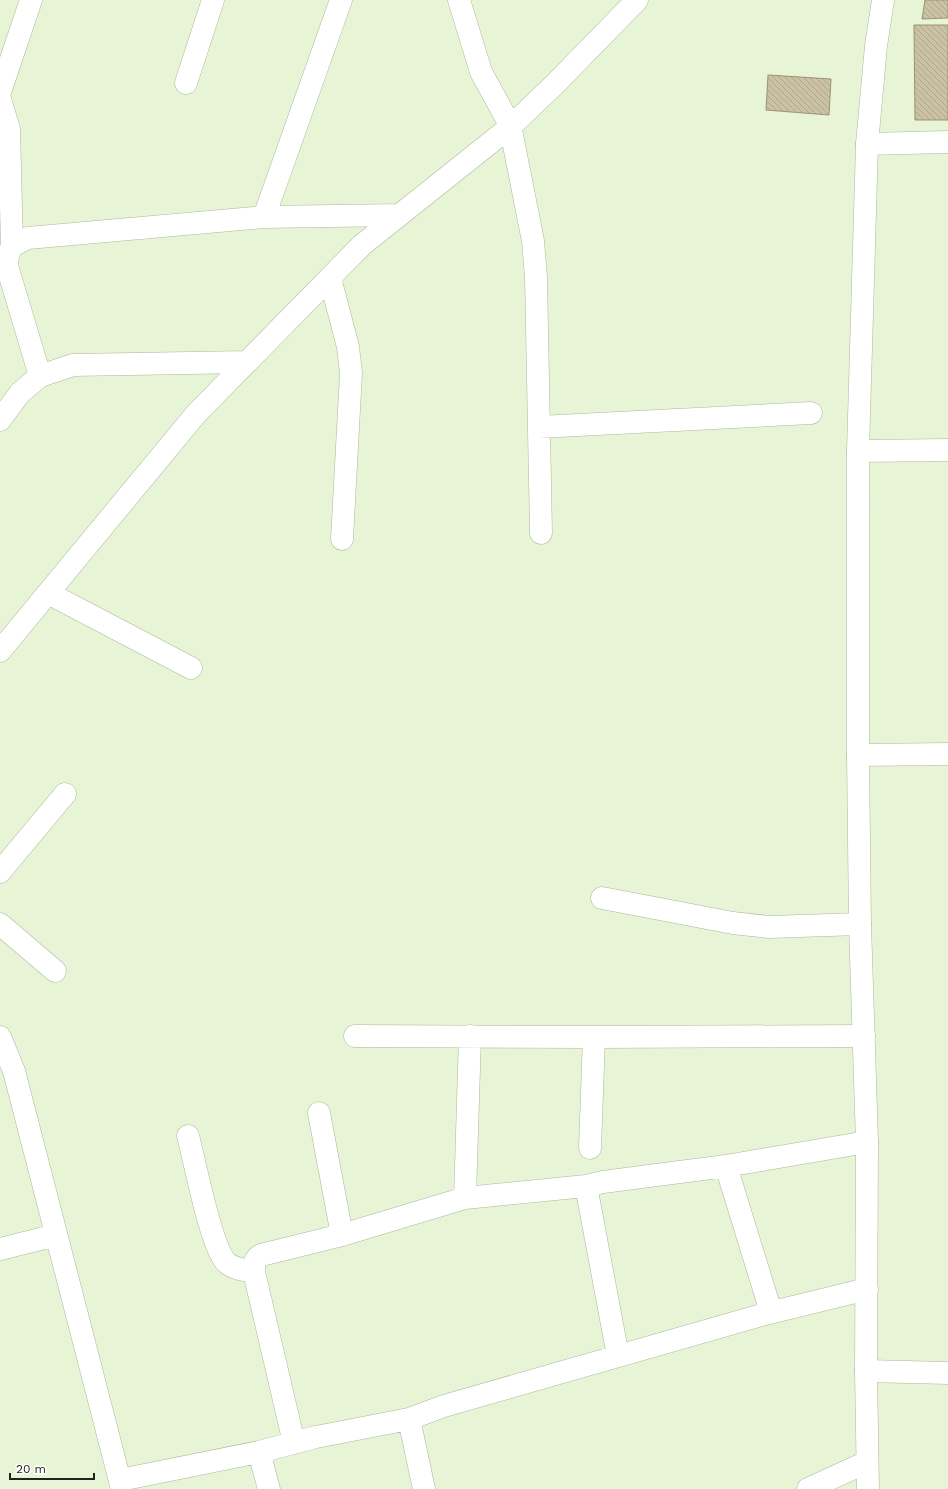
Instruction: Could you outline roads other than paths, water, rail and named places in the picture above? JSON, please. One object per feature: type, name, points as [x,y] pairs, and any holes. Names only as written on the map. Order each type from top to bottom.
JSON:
[{"type":"street","points":[[0,92],[30,0]]},
{"type":"street","points":[[186,83],[213,0]]},
{"type":"street","points":[[264,217],[341,0]]},
{"type":"street","points":[[460,0],[482,72],[510,127],[533,241],[536,261],[541,533]]},
{"type":"street","points":[[0,651],[196,414],[362,245],[510,127],[555,84],[637,0]]},
{"type":"street","points":[[868,1489],[866,1371],[867,1142],[860,924],[858,755],[858,451],[867,144],[876,46],[883,0]]},
{"type":"street","points":[[0,99],[10,129],[12,246],[8,255],[7,266],[40,376]]},
{"type":"street","points":[[867,144],[948,142]]},
{"type":"street","points":[[12,246],[28,238],[264,217],[399,216]]},
{"type":"street","points":[[330,278],[348,347],[351,373],[342,539]]},
{"type":"street","points":[[0,420],[20,394],[40,376],[73,365],[247,362]]},
{"type":"street","points":[[539,427],[811,413]]},
{"type":"street","points":[[858,451],[948,450]]},
{"type":"street","points":[[48,593],[191,668]]},
{"type":"street","points":[[858,755],[948,754]]},
{"type":"street","points":[[0,872],[65,794]]},
{"type":"street","points":[[602,898],[733,923],[769,927],[860,924]]},
{"type":"street","points":[[0,924],[55,972]]},
{"type":"street","points":[[355,1036],[864,1036]]},
{"type":"street","points":[[465,1198],[470,1036]]},
{"type":"street","points":[[0,1037],[14,1071],[121,1485],[294,1443],[409,1419],[444,1406],[771,1312],[866,1289]]},
{"type":"street","points":[[590,1148],[594,1037]]},
{"type":"street","points":[[319,1112],[342,1235]]},
{"type":"street","points":[[188,1136],[213,1238],[221,1256],[233,1267],[254,1272]]},
{"type":"street","points":[[294,1443],[254,1272],[255,1261],[261,1255],[342,1235],[465,1198],[586,1186],[603,1182],[726,1166],[867,1142]]},
{"type":"street","points":[[726,1166],[771,1312]]},
{"type":"street","points":[[586,1186],[618,1356]]},
{"type":"street","points":[[0,1248],[56,1235]]},
{"type":"street","points":[[866,1371],[948,1373]]},
{"type":"street","points":[[409,1419],[424,1489]]},
{"type":"street","points":[[259,1452],[270,1489]]},
{"type":"street","points":[[808,1489],[867,1462]]}]
